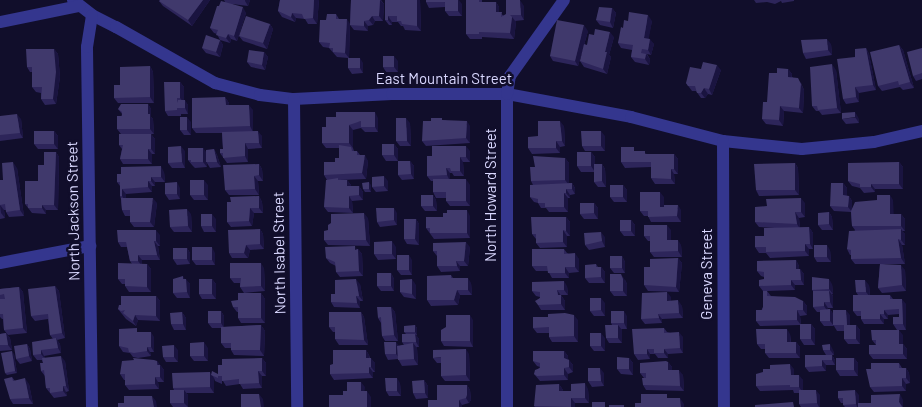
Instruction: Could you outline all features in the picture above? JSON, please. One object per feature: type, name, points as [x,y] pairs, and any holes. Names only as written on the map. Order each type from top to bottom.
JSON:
[{"type":"street","name":"North Howard Street","points":[[507,407],[507,94],[510,76],[564,0]]},
{"type":"street","name":"East Mountain Street","points":[[76,3],[92,15],[215,84],[260,95],[294,99],[392,94],[507,94],[631,117],[723,141],[802,150],[874,142],[922,131]]},
{"type":"street","points":[[0,22],[76,3]]},
{"type":"street","name":"North Jackson Street","points":[[92,15],[87,47],[92,407]]},
{"type":"street","name":"North Isabel Street","points":[[294,99],[297,407]]},
{"type":"street","name":"Geneva Street","points":[[723,141],[724,407]]},
{"type":"street","points":[[0,263],[90,246]]},
{"type":"building","points":[[160,0],[203,0],[188,20]]},
{"type":"building","points":[[280,0],[314,0],[313,18],[304,19],[302,14],[292,13],[291,17],[278,11]]},
{"type":"building","points":[[351,0],[380,0],[379,16],[372,16],[369,20],[364,21],[364,26],[350,25]]},
{"type":"building","points":[[385,0],[417,0],[417,26],[402,24],[401,21],[397,21],[397,16],[388,16],[388,20],[385,20]]},
{"type":"building","points":[[426,0],[458,0],[458,11],[445,11],[445,2],[426,2]]},
{"type":"building","points":[[466,0],[496,2],[496,12],[502,12],[501,17],[506,14],[506,0],[520,0],[521,15],[510,15],[512,17],[510,33],[479,32],[479,34],[466,34]]},
{"type":"building","points":[[221,1],[243,7],[234,36],[228,34],[226,38],[216,35],[218,30],[210,28],[217,6],[219,6]]},
{"type":"building","points":[[599,7],[612,8],[610,22],[596,20]]},
{"type":"building","points":[[629,12],[648,15],[644,38],[650,39],[648,50],[642,49],[641,53],[646,54],[645,59],[631,57],[633,45],[618,43],[621,27],[623,28],[624,20],[628,21]]},
{"type":"building","points":[[327,14],[336,14],[336,19],[347,19],[345,53],[333,52],[333,48],[329,48],[330,43],[319,42],[320,20],[326,20]]},
{"type":"building","points":[[246,16],[270,24],[263,43],[239,36]]},
{"type":"building","points":[[557,20],[584,25],[575,61],[550,56]]},
{"type":"building","points":[[595,29],[610,32],[603,69],[580,61],[584,44],[587,45],[589,34],[594,35]]},
{"type":"building","points":[[206,35],[220,40],[216,52],[202,48]]},
{"type":"building","points":[[827,39],[828,50],[803,53],[801,40]]},
{"type":"building","points":[[899,45],[910,82],[899,85],[898,81],[878,86],[870,52]]},
{"type":"building","points":[[866,48],[873,85],[855,87],[856,97],[843,99],[837,59],[855,57],[855,49]]},
{"type":"building","points":[[922,48],[922,73],[913,76],[907,52]]},
{"type":"building","points":[[26,49],[54,49],[56,72],[53,99],[41,99],[42,87],[32,87],[32,67],[27,67]]},
{"type":"building","points":[[249,50],[264,52],[262,65],[247,62]]},
{"type":"building","points":[[383,56],[394,56],[394,67],[383,67]]},
{"type":"building","points":[[348,58],[360,58],[360,68],[348,68]]},
{"type":"building","points":[[703,62],[717,65],[709,89],[704,88],[701,93],[697,93],[695,86],[688,86],[686,83],[690,67],[701,69]]},
{"type":"building","points":[[832,64],[837,108],[818,110],[817,106],[812,106],[810,67]]},
{"type":"building","points":[[150,66],[150,97],[114,98],[114,85],[120,85],[120,67]]},
{"type":"building","points":[[777,68],[788,69],[788,77],[798,78],[801,84],[799,108],[780,106],[779,120],[762,119],[763,102],[767,102],[769,73],[777,73]]},
{"type":"building","points":[[164,82],[180,82],[180,98],[177,98],[177,103],[178,100],[185,100],[185,108],[165,111]]},
{"type":"building","points":[[225,97],[226,105],[249,105],[250,126],[192,128],[192,98]]},
{"type":"building","points":[[121,104],[148,104],[150,129],[117,129],[117,116],[122,116],[122,112],[118,109]]},
{"type":"building","points":[[336,112],[375,112],[375,127],[361,127],[361,121],[349,125],[349,143],[322,143],[322,127],[326,127],[326,117],[336,117]]},
{"type":"building","points":[[855,112],[855,117],[842,119],[842,113]]},
{"type":"building","points":[[17,114],[20,133],[0,135],[0,116]]},
{"type":"building","points":[[180,117],[187,117],[187,130],[180,130]]},
{"type":"building","points":[[396,118],[406,118],[407,141],[396,141]]},
{"type":"building","points":[[431,118],[467,121],[466,138],[422,141],[423,121],[431,121]]},
{"type":"building","points":[[538,121],[560,121],[562,141],[556,141],[556,148],[528,148],[528,137],[538,136]]},
{"type":"building","points":[[34,131],[54,131],[54,144],[34,144]]},
{"type":"building","points":[[258,131],[259,143],[245,143],[245,156],[223,158],[223,153],[220,153],[220,149],[223,149],[222,132]]},
{"type":"building","points":[[581,131],[601,131],[601,146],[582,146]]},
{"type":"building","points":[[119,134],[151,134],[151,149],[148,149],[148,159],[120,159],[123,145],[119,145]]},
{"type":"building","points":[[382,144],[394,144],[394,155],[382,155]]},
{"type":"building","points":[[339,145],[351,147],[352,151],[357,151],[357,155],[365,155],[362,173],[324,175],[324,162],[335,162],[335,158],[339,158]]},
{"type":"building","points":[[181,146],[182,162],[168,163],[168,147]]},
{"type":"building","points":[[432,146],[466,146],[466,157],[460,157],[460,171],[451,171],[450,168],[446,168],[447,175],[427,176],[427,156],[432,156]]},
{"type":"building","points":[[621,147],[634,147],[634,151],[645,151],[645,154],[674,154],[674,169],[671,169],[671,179],[651,178],[651,162],[621,162]]},
{"type":"building","points":[[188,148],[203,148],[203,162],[191,162],[191,160],[188,160]]},
{"type":"building","points":[[214,149],[217,162],[206,162],[206,150]]},
{"type":"building","points":[[44,152],[56,152],[54,205],[42,205],[42,208],[28,208],[28,204],[25,204],[25,181],[38,181],[38,165],[44,165]]},
{"type":"building","points":[[577,152],[591,152],[591,166],[577,166]]},
{"type":"building","points":[[533,156],[565,158],[565,180],[531,181],[530,167],[535,167]]},
{"type":"building","points":[[398,161],[410,161],[411,174],[398,175]]},
{"type":"building","points":[[13,162],[20,210],[6,212],[5,204],[0,205],[0,180],[3,180],[2,163]]},
{"type":"building","points":[[899,162],[899,184],[871,184],[871,187],[860,187],[860,184],[848,181],[848,163]]},
{"type":"building","points":[[795,163],[795,190],[756,190],[754,164]]},
{"type":"building","points":[[259,164],[259,175],[254,176],[255,189],[225,190],[223,165]]},
{"type":"building","points":[[594,164],[602,164],[602,181],[594,182]]},
{"type":"building","points":[[161,166],[161,177],[151,177],[151,181],[148,181],[148,187],[122,189],[122,196],[120,196],[120,182],[117,182],[117,174],[121,174],[121,167]]},
{"type":"building","points":[[384,176],[384,186],[372,187],[372,177]]},
{"type":"building","points":[[338,178],[338,180],[347,180],[347,186],[359,186],[359,195],[349,196],[349,208],[324,207],[326,180]]},
{"type":"building","points":[[433,179],[466,179],[466,201],[446,201],[446,192],[433,192]]},
{"type":"building","points":[[190,180],[204,180],[204,195],[190,195]]},
{"type":"building","points":[[177,182],[177,194],[165,194],[165,183]]},
{"type":"building","points":[[369,182],[369,189],[363,189],[362,183]]},
{"type":"building","points":[[572,183],[572,189],[566,189],[566,193],[564,193],[564,207],[545,207],[545,203],[538,203],[538,199],[530,197],[530,185]]},
{"type":"building","points":[[831,183],[843,183],[843,195],[849,196],[848,207],[830,206]]},
{"type":"building","points":[[610,185],[623,185],[623,197],[610,197]]},
{"type":"building","points":[[640,192],[660,192],[660,207],[664,207],[664,205],[678,205],[677,216],[648,217],[648,211],[640,211]]},
{"type":"building","points":[[421,195],[433,195],[433,206],[421,206]]},
{"type":"building","points":[[877,195],[890,195],[890,214],[901,214],[901,226],[852,226],[851,211],[855,202],[877,200]]},
{"type":"building","points":[[259,196],[259,208],[250,208],[249,221],[227,222],[227,202],[231,202],[230,197]]},
{"type":"building","points":[[121,198],[153,198],[150,222],[130,222],[130,210],[122,210]]},
{"type":"building","points":[[801,198],[801,212],[795,212],[797,224],[755,222],[755,207],[767,206],[766,199]]},
{"type":"building","points":[[580,203],[594,203],[594,213],[580,214]]},
{"type":"building","points":[[376,208],[394,208],[394,220],[377,222]]},
{"type":"building","points":[[187,209],[188,226],[170,227],[169,210]]},
{"type":"building","points":[[447,210],[467,210],[467,233],[430,233],[430,228],[426,228],[426,217],[443,217],[443,213],[447,213]]},
{"type":"building","points":[[829,212],[829,224],[818,225],[818,213]]},
{"type":"building","points":[[364,213],[366,240],[324,240],[324,231],[328,230],[328,225],[331,223],[331,214]]},
{"type":"building","points":[[201,214],[212,214],[212,226],[201,226]]},
{"type":"building","points":[[531,217],[566,217],[566,231],[563,230],[563,242],[536,243],[536,234],[532,234]]},
{"type":"building","points":[[404,219],[416,219],[415,239],[404,239]]},
{"type":"building","points":[[620,220],[631,220],[631,231],[620,231]]},
{"type":"building","points":[[644,225],[667,225],[667,240],[678,240],[678,251],[650,252],[650,236],[644,236]]},
{"type":"building","points":[[809,227],[810,244],[805,244],[805,251],[766,252],[766,247],[755,247],[755,236],[764,236],[764,228]]},
{"type":"building","points":[[260,229],[260,244],[246,245],[244,253],[229,253],[228,230]]},
{"type":"building","points":[[901,229],[901,240],[898,239],[901,258],[851,259],[851,250],[847,249],[849,231]]},
{"type":"building","points":[[117,230],[156,230],[156,241],[154,241],[157,255],[138,255],[138,261],[130,261],[126,242],[118,242]]},
{"type":"building","points":[[601,232],[602,241],[585,245],[584,233]]},
{"type":"building","points":[[392,241],[392,254],[374,254],[374,242]]},
{"type":"building","points":[[466,242],[464,261],[456,261],[457,266],[437,266],[437,251],[433,251],[433,243]]},
{"type":"building","points":[[814,245],[827,245],[827,257],[814,257]]},
{"type":"building","points":[[355,246],[355,250],[358,249],[359,271],[336,272],[335,262],[326,258],[325,247]]},
{"type":"building","points":[[192,247],[212,247],[212,260],[192,260]]},
{"type":"building","points":[[173,248],[187,248],[187,259],[173,259]]},
{"type":"building","points":[[532,249],[564,249],[564,254],[575,253],[575,267],[565,267],[565,273],[548,273],[547,266],[532,266]]},
{"type":"building","points":[[397,255],[409,255],[409,270],[397,270]]},
{"type":"building","points":[[610,256],[622,256],[622,268],[610,268]]},
{"type":"building","points":[[678,258],[676,287],[644,285],[644,267],[650,267],[650,259]]},
{"type":"building","points":[[796,260],[796,269],[800,269],[801,280],[791,280],[791,285],[759,286],[759,280],[764,279],[764,272],[757,271],[757,261]]},
{"type":"building","points":[[118,263],[147,264],[147,287],[125,286],[125,279],[118,279]]},
{"type":"building","points":[[230,263],[261,263],[261,286],[240,287],[241,278],[230,278]]},
{"type":"building","points":[[596,264],[596,267],[601,267],[601,277],[585,278],[585,265]]},
{"type":"building","points":[[880,264],[901,265],[902,285],[878,288]]},
{"type":"building","points":[[377,273],[391,273],[391,286],[377,286]]},
{"type":"building","points":[[610,274],[621,274],[623,291],[610,291]]},
{"type":"building","points":[[451,275],[451,278],[468,278],[468,290],[457,290],[454,300],[427,300],[427,276]]},
{"type":"building","points":[[183,276],[183,279],[186,279],[187,292],[173,293],[173,279]]},
{"type":"building","points":[[812,277],[829,279],[829,289],[812,290]]},
{"type":"building","points":[[199,279],[212,279],[212,294],[199,294]]},
{"type":"building","points":[[356,279],[359,296],[356,296],[357,303],[331,302],[331,294],[335,294],[335,280]]},
{"type":"building","points":[[412,279],[412,294],[400,292],[400,280]]},
{"type":"building","points":[[855,280],[865,280],[866,292],[856,292]]},
{"type":"building","points":[[564,281],[564,290],[557,290],[558,295],[561,295],[561,304],[538,305],[535,301],[540,298],[540,292],[532,291],[532,282]]},
{"type":"building","points":[[55,286],[62,333],[50,335],[48,314],[31,316],[28,289]]},
{"type":"building","points":[[19,287],[23,328],[4,330],[3,314],[0,314],[0,299],[5,299],[4,294],[0,295],[0,289]]},
{"type":"building","points":[[763,291],[767,291],[767,296],[795,297],[803,301],[803,310],[797,310],[797,320],[756,321],[756,310],[762,310],[763,307]]},
{"type":"building","points":[[813,291],[829,291],[830,302],[824,302],[824,306],[813,307]]},
{"type":"building","points":[[667,292],[667,301],[678,300],[679,313],[658,314],[659,318],[641,319],[642,293]]},
{"type":"building","points":[[238,293],[261,293],[261,318],[238,318],[238,307],[233,307],[231,301],[238,300]]},
{"type":"building","points":[[853,295],[890,295],[890,299],[902,299],[903,324],[893,324],[893,317],[899,317],[899,309],[884,310],[884,314],[880,314],[880,319],[861,319],[861,311],[853,311]]},
{"type":"building","points":[[121,296],[156,296],[156,316],[135,315],[133,321],[123,313],[125,310],[121,311],[118,309],[119,305],[121,305]]},
{"type":"building","points":[[590,298],[601,298],[601,310],[590,311]]},
{"type":"building","points":[[377,307],[391,307],[394,335],[382,336],[381,317],[378,318]]},
{"type":"building","points":[[830,309],[830,321],[820,321],[820,310]]},
{"type":"building","points":[[833,310],[846,310],[847,325],[856,325],[856,339],[844,339],[844,325],[833,325]]},
{"type":"building","points":[[208,311],[221,311],[221,323],[208,323]]},
{"type":"building","points":[[611,311],[624,311],[624,323],[611,323]]},
{"type":"building","points":[[182,312],[183,324],[171,324],[170,313]]},
{"type":"building","points":[[329,312],[361,312],[364,340],[335,339],[335,327],[329,327]]},
{"type":"building","points":[[565,313],[574,315],[574,336],[549,337],[549,327],[533,328],[533,317],[548,317],[548,314]]},
{"type":"building","points":[[446,315],[470,315],[470,341],[441,341],[441,330],[446,327]]},
{"type":"building","points":[[800,324],[811,324],[811,339],[800,339]]},
{"type":"building","points":[[261,325],[260,350],[231,350],[231,343],[221,343],[221,327]]},
{"type":"building","points":[[415,325],[415,332],[404,332],[404,326]]},
{"type":"building","points":[[605,325],[618,325],[618,338],[606,338]]},
{"type":"building","points":[[137,328],[137,332],[151,332],[151,347],[147,347],[147,351],[134,353],[129,352],[128,348],[119,346],[119,329]]},
{"type":"building","points":[[664,328],[664,333],[679,332],[680,348],[664,349],[664,353],[654,353],[654,349],[647,349],[647,354],[634,354],[632,329]]},
{"type":"building","points":[[756,329],[787,329],[787,342],[796,342],[796,353],[765,353],[765,344],[757,344]]},
{"type":"building","points":[[871,330],[899,330],[899,344],[903,344],[903,354],[869,354],[869,345],[876,345],[876,340],[872,340]]},
{"type":"building","points":[[6,333],[8,345],[0,345],[0,334]]},
{"type":"building","points":[[590,333],[601,333],[601,346],[590,346]]},
{"type":"building","points":[[402,334],[415,334],[416,342],[402,342]]},
{"type":"building","points":[[56,338],[58,348],[41,350],[41,354],[33,355],[32,342]]},
{"type":"building","points":[[204,342],[204,356],[190,356],[190,343]]},
{"type":"building","points":[[384,342],[396,342],[396,354],[385,354]]},
{"type":"building","points":[[413,343],[414,359],[398,360],[397,346]]},
{"type":"building","points":[[27,344],[29,356],[16,359],[14,346]]},
{"type":"building","points":[[830,344],[830,350],[823,350],[822,345]]},
{"type":"building","points":[[174,345],[174,357],[163,357],[162,346]]},
{"type":"building","points":[[466,349],[466,375],[441,376],[441,357],[433,358],[433,350]]},
{"type":"building","points":[[333,350],[366,350],[366,358],[371,358],[369,373],[330,374],[330,365],[333,364]]},
{"type":"building","points":[[12,351],[15,371],[5,373],[1,353]]},
{"type":"building","points":[[533,351],[564,351],[564,358],[569,360],[569,367],[564,368],[564,375],[537,376],[534,374],[535,370],[540,368],[540,363],[533,361]]},
{"type":"building","points":[[805,355],[832,355],[832,360],[822,360],[822,366],[805,367]]},
{"type":"building","points":[[61,356],[66,386],[63,386],[63,391],[50,393],[50,388],[46,388],[44,370],[41,371],[40,363],[43,363],[42,358]]},
{"type":"building","points":[[617,357],[629,358],[629,369],[617,369]]},
{"type":"building","points":[[133,358],[157,361],[157,365],[160,365],[160,377],[155,377],[155,384],[125,385],[125,374],[120,374],[122,361],[134,360]]},
{"type":"building","points":[[262,358],[262,371],[258,371],[259,383],[239,384],[239,379],[222,381],[222,376],[218,376],[218,378],[211,375],[212,371],[218,374],[218,365],[222,365],[222,359]]},
{"type":"building","points":[[836,358],[854,358],[854,370],[836,370]]},
{"type":"building","points":[[668,362],[668,370],[679,370],[680,386],[643,385],[642,378],[646,378],[646,373],[640,373],[640,363]]},
{"type":"building","points":[[871,363],[899,363],[899,368],[906,368],[906,378],[902,378],[902,386],[870,387],[866,369],[871,369]]},
{"type":"building","points":[[790,364],[791,375],[799,375],[799,387],[790,387],[790,385],[756,386],[756,374],[763,372],[763,369],[770,369],[770,365]]},
{"type":"building","points":[[588,368],[600,368],[601,381],[588,381]]},
{"type":"building","points":[[210,372],[210,387],[173,388],[172,373]]},
{"type":"building","points":[[12,377],[13,381],[25,378],[29,398],[10,399],[4,379]]},
{"type":"building","points":[[385,378],[397,378],[397,391],[386,391]]},
{"type":"building","points":[[424,380],[425,393],[413,393],[412,381]]},
{"type":"building","points":[[347,382],[361,382],[361,391],[367,391],[367,407],[329,407],[329,395],[343,395],[343,391],[347,391]]},
{"type":"building","points":[[585,383],[585,398],[571,398],[571,407],[534,406],[536,385],[559,384],[559,391],[571,391],[571,384]]},
{"type":"building","points":[[437,385],[467,385],[466,398],[459,400],[459,407],[428,407],[428,400],[437,400]]},
{"type":"building","points":[[170,390],[184,390],[184,403],[170,403]]},
{"type":"building","points":[[799,390],[816,390],[817,403],[799,404]]},
{"type":"building","points":[[855,390],[856,404],[843,405],[843,398],[838,398],[838,391]]},
{"type":"building","points":[[241,394],[259,394],[261,407],[241,407]]},
{"type":"building","points":[[641,394],[667,394],[667,398],[680,398],[681,407],[635,407],[635,403],[641,403]]},
{"type":"building","points":[[900,394],[899,402],[902,407],[858,407],[858,403],[871,403],[871,395]]},
{"type":"building","points":[[124,396],[152,396],[154,407],[118,407],[118,403],[124,403]]},
{"type":"building","points":[[592,402],[605,402],[605,407],[592,407]]},
{"type":"building","points":[[793,402],[794,407],[755,407],[755,405]]},
{"type":"building","points":[[609,405],[624,405],[624,407],[609,407]]}]
